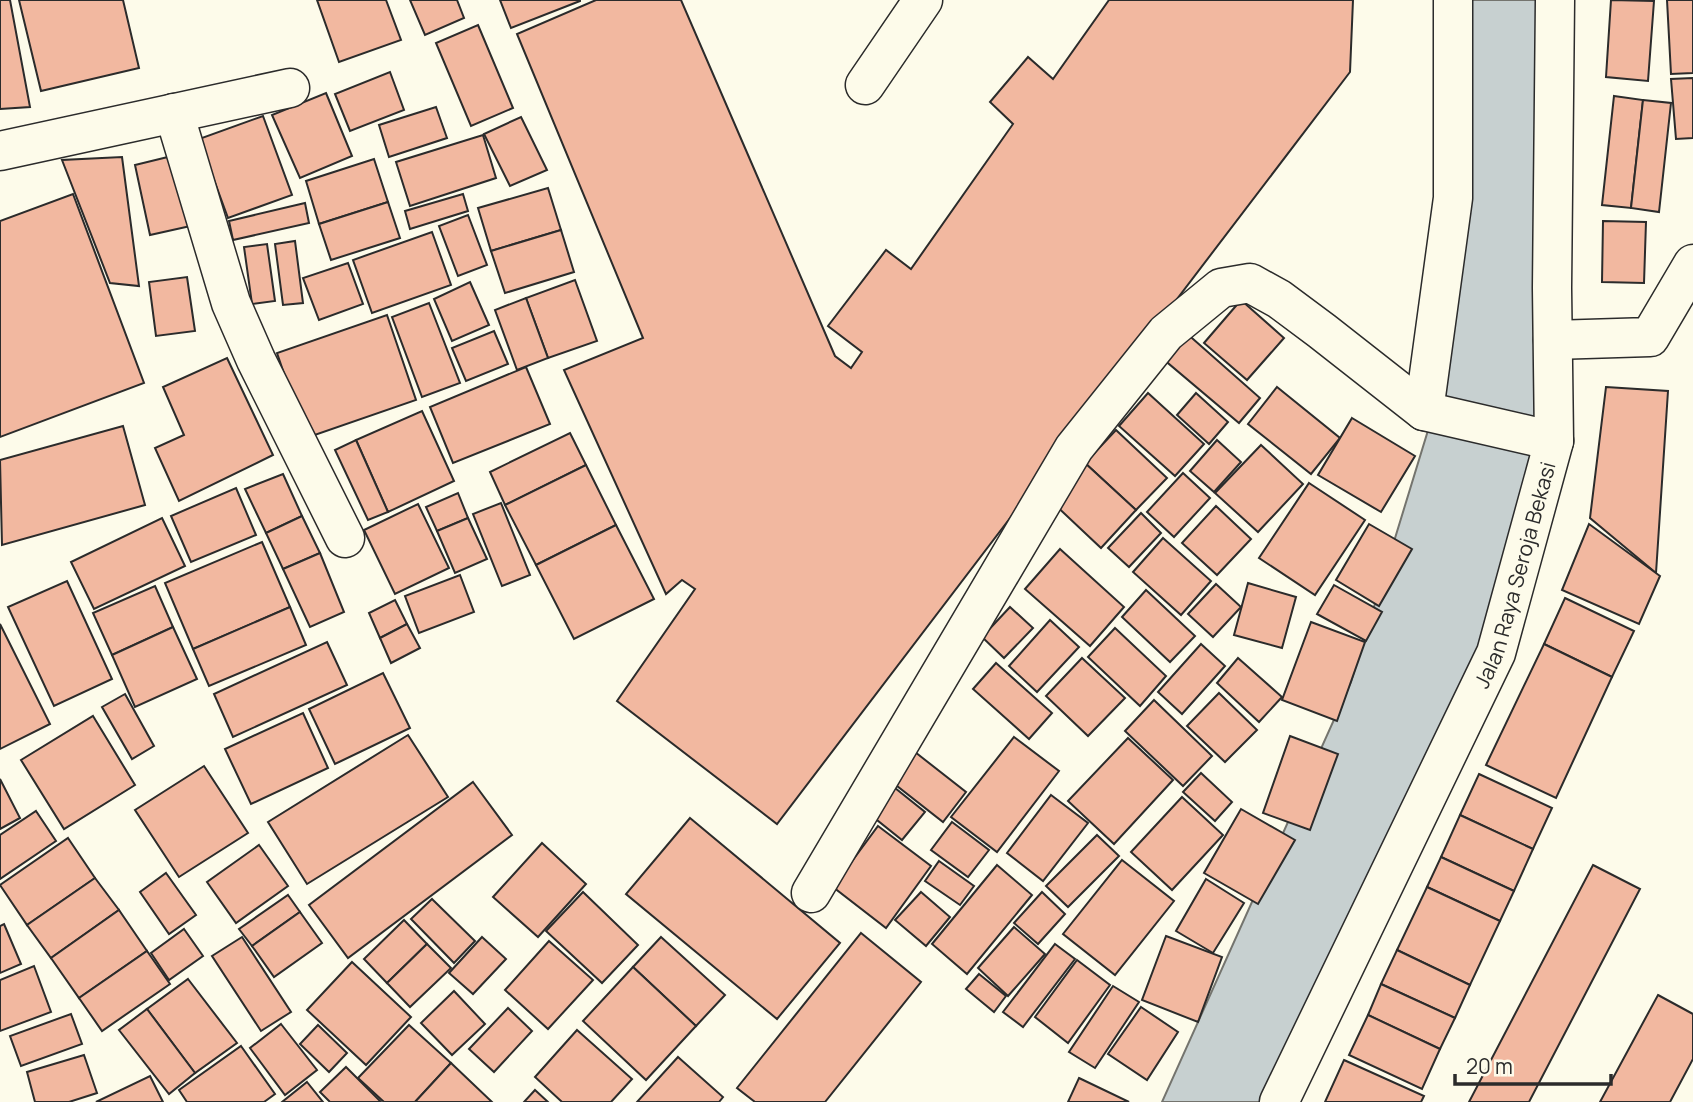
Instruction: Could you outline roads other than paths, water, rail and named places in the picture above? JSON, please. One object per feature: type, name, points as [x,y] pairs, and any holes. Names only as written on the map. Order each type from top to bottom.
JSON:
[{"type":"street","points":[[865,85],[923,0]]},
{"type":"street","points":[[1428,412],[1453,198],[1453,0]]},
{"type":"street","name":"Jalan Raya Seroja Bekasi","points":[[1279,1102],[1496,653],[1554,441],[1555,0]]},
{"type":"street","points":[[0,151],[290,88]]},
{"type":"street","points":[[174,113],[231,303],[256,360],[345,538]]},
{"type":"street","points":[[1553,340],[1650,337],[1693,264]]},
{"type":"street","points":[[811,893],[1074,448],[1166,333],[1221,288],[1250,283],[1279,299],[1428,412],[1554,441]]}]
